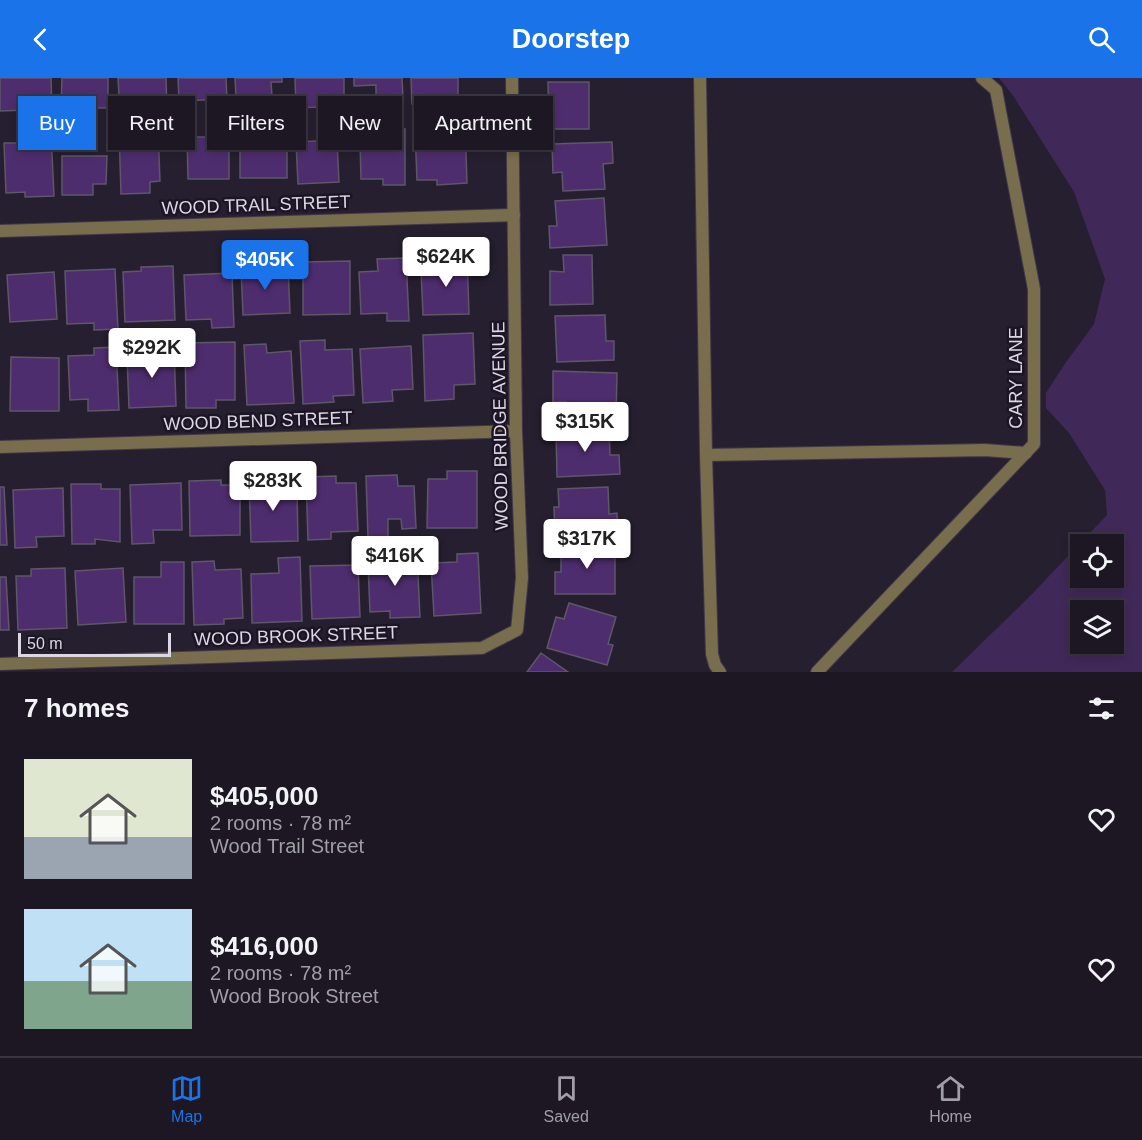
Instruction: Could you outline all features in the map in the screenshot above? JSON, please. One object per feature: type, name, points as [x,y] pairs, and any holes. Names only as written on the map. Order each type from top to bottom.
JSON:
[{"type":"street","name":"WOOD BRIDGE AVENUE","points":[[512,78],[516,431],[522,578],[517,630]]},
{"type":"street","points":[[700,78],[706,455],[712,654],[720,672]]},
{"type":"street","name":"CARY LANE","points":[[817,672],[1034,444],[1034,288],[996,90],[982,78]]},
{"type":"street","name":"WOOD TRAIL STREET","points":[[0,231],[514,215]]},
{"type":"street","name":"WOOD BEND STREET","points":[[0,447],[516,431]]},
{"type":"street","points":[[706,455],[985,450],[1026,453]]},
{"type":"street","name":"WOOD BROOK STREET","points":[[0,664],[482,648],[517,630]]},
{"type":"shaded area","points":[[999,78],[1142,78],[1142,672],[952,672],[1070,554],[1070,588],[1124,588],[1124,534],[1089,534],[1107,515],[1105,490],[1069,433],[1046,408],[1046,393],[1094,324],[1105,279],[1074,192],[1014,97]]},
{"type":"building","points":[[0,78],[51,78],[51,96],[18,96],[18,110],[0,111]]},
{"type":"building","points":[[62,78],[108,78],[108,108],[96,108],[96,96],[61,96]]},
{"type":"building","points":[[118,78],[166,78],[167,96],[119,96]]},
{"type":"building","points":[[178,78],[226,78],[227,96],[207,96],[207,100],[195,100],[195,96],[179,96]]},
{"type":"building","points":[[235,78],[282,78],[282,82],[271,82],[272,96],[236,96]]},
{"type":"building","points":[[295,78],[344,78],[344,96],[318,96],[318,107],[306,108],[306,96],[296,96]]},
{"type":"building","points":[[354,78],[402,78],[403,98],[402,96],[376,96],[376,85],[354,86]]},
{"type":"building","points":[[411,78],[458,78],[458,95],[414,96],[414,104],[412,104]]},
{"type":"building","points":[[548,82],[589,82],[589,129],[553,129],[553,96],[548,96]]},
{"type":"building","points":[[402,129],[405,129],[405,185],[383,185],[383,179],[361,179],[360,150],[402,150]]},
{"type":"building","points":[[195,137],[207,137],[207,150],[229,150],[229,179],[188,179],[187,150],[195,150]]},
{"type":"building","points":[[318,141],[318,150],[337,150],[339,182],[298,184],[296,150],[306,150],[306,142]]},
{"type":"building","points":[[612,142],[613,163],[603,164],[605,189],[563,191],[562,172],[553,173],[553,144]]},
{"type":"building","points":[[4,143],[18,143],[18,150],[52,150],[54,196],[25,197],[25,192],[6,193]]},
{"type":"building","points":[[120,150],[159,150],[160,181],[150,182],[150,193],[121,194]]},
{"type":"building","points":[[240,150],[287,150],[287,178],[240,178]]},
{"type":"building","points":[[416,150],[466,150],[467,183],[437,185],[437,180],[417,180]]},
{"type":"building","points":[[62,156],[107,156],[106,184],[93,184],[93,195],[62,195]]},
{"type":"building","points":[[604,198],[607,245],[550,248],[549,226],[557,226],[555,201]]},
{"type":"building","points":[[563,255],[592,255],[593,304],[550,305],[550,271],[564,272]]},
{"type":"building","points":[[467,256],[469,314],[423,315],[421,270],[440,269],[440,257]]},
{"type":"building","points":[[406,258],[409,321],[387,321],[387,313],[361,314],[359,272],[378,271],[377,259]]},
{"type":"building","points":[[350,261],[350,314],[303,315],[303,262]]},
{"type":"building","points":[[173,266],[175,320],[125,322],[123,272],[141,271],[141,267]]},
{"type":"building","points":[[288,267],[290,313],[243,315],[241,269]]},
{"type":"building","points":[[115,269],[118,329],[94,330],[94,323],[67,324],[65,271]]},
{"type":"building","points":[[54,272],[57,319],[10,322],[7,275]]},
{"type":"building","points":[[232,273],[234,327],[212,328],[211,319],[186,320],[184,275]]},
{"type":"building","points":[[605,315],[606,341],[614,341],[614,360],[557,362],[555,316]]},
{"type":"building","points":[[473,333],[475,384],[454,385],[454,399],[425,401],[423,335]]},
{"type":"building","points":[[325,340],[325,350],[352,349],[354,395],[333,396],[334,402],[303,404],[300,341]]},
{"type":"building","points":[[235,342],[235,400],[216,400],[216,408],[186,408],[185,343]]},
{"type":"building","points":[[266,344],[267,353],[291,351],[294,403],[247,405],[244,345]]},
{"type":"building","points":[[174,346],[176,406],[129,408],[127,356],[153,356],[153,347]]},
{"type":"building","points":[[411,346],[413,389],[392,390],[393,401],[363,403],[360,349]]},
{"type":"building","points":[[116,347],[119,410],[88,411],[88,399],[70,400],[68,356],[94,355],[94,348]]},
{"type":"building","points":[[11,357],[59,358],[59,411],[10,411]]},
{"type":"building","points":[[553,371],[617,373],[616,420],[565,419],[566,402],[553,402]]},
{"type":"building","points":[[609,428],[610,455],[619,455],[620,474],[557,477],[556,430]]},
{"type":"building","points":[[447,471],[477,471],[477,528],[427,528],[428,479],[447,479]]},
{"type":"building","points":[[397,475],[398,486],[414,486],[416,528],[402,529],[401,519],[388,519],[388,537],[368,538],[366,476]]},
{"type":"building","points":[[336,476],[336,483],[356,483],[358,531],[331,532],[331,539],[308,540],[306,477]]},
{"type":"building","points":[[277,479],[278,491],[297,491],[298,541],[251,542],[249,480]]},
{"type":"building","points":[[221,480],[221,485],[240,485],[240,535],[190,536],[189,481]]},
{"type":"building","points":[[181,483],[182,530],[153,530],[154,543],[132,544],[130,485]]},
{"type":"building","points":[[71,484],[101,484],[101,489],[120,489],[120,542],[95,539],[95,544],[72,544]]},
{"type":"building","points":[[0,487],[4,487],[7,545],[0,545]]},
{"type":"building","points":[[608,487],[609,514],[617,513],[618,533],[555,536],[554,507],[559,507],[558,489]]},
{"type":"building","points":[[63,488],[64,536],[36,537],[37,547],[15,548],[13,490]]},
{"type":"building","points":[[561,545],[615,545],[615,594],[555,594],[555,572],[561,572]]},
{"type":"building","points":[[478,553],[481,613],[434,616],[431,563],[457,562],[457,554]]},
{"type":"building","points":[[417,554],[420,617],[390,618],[390,611],[370,612],[368,565],[387,564],[387,555]]},
{"type":"building","points":[[300,557],[302,621],[252,623],[251,574],[279,573],[278,558]]},
{"type":"building","points":[[214,561],[215,570],[241,569],[243,618],[224,619],[224,624],[194,625],[192,562]]},
{"type":"building","points":[[161,562],[184,562],[184,624],[134,624],[134,577],[161,577]]},
{"type":"building","points":[[358,565],[360,617],[312,619],[310,566]]},
{"type":"building","points":[[65,568],[67,628],[18,630],[16,576],[31,576],[31,569]]},
{"type":"building","points":[[123,568],[126,622],[78,625],[75,571]]},
{"type":"building","points":[[0,577],[6,577],[9,630],[0,630]]},
{"type":"building","points":[[569,603],[616,617],[608,644],[613,645],[607,665],[547,648],[556,617],[564,619]]},
{"type":"building","points":[[541,653],[568,672],[527,672]]}]
